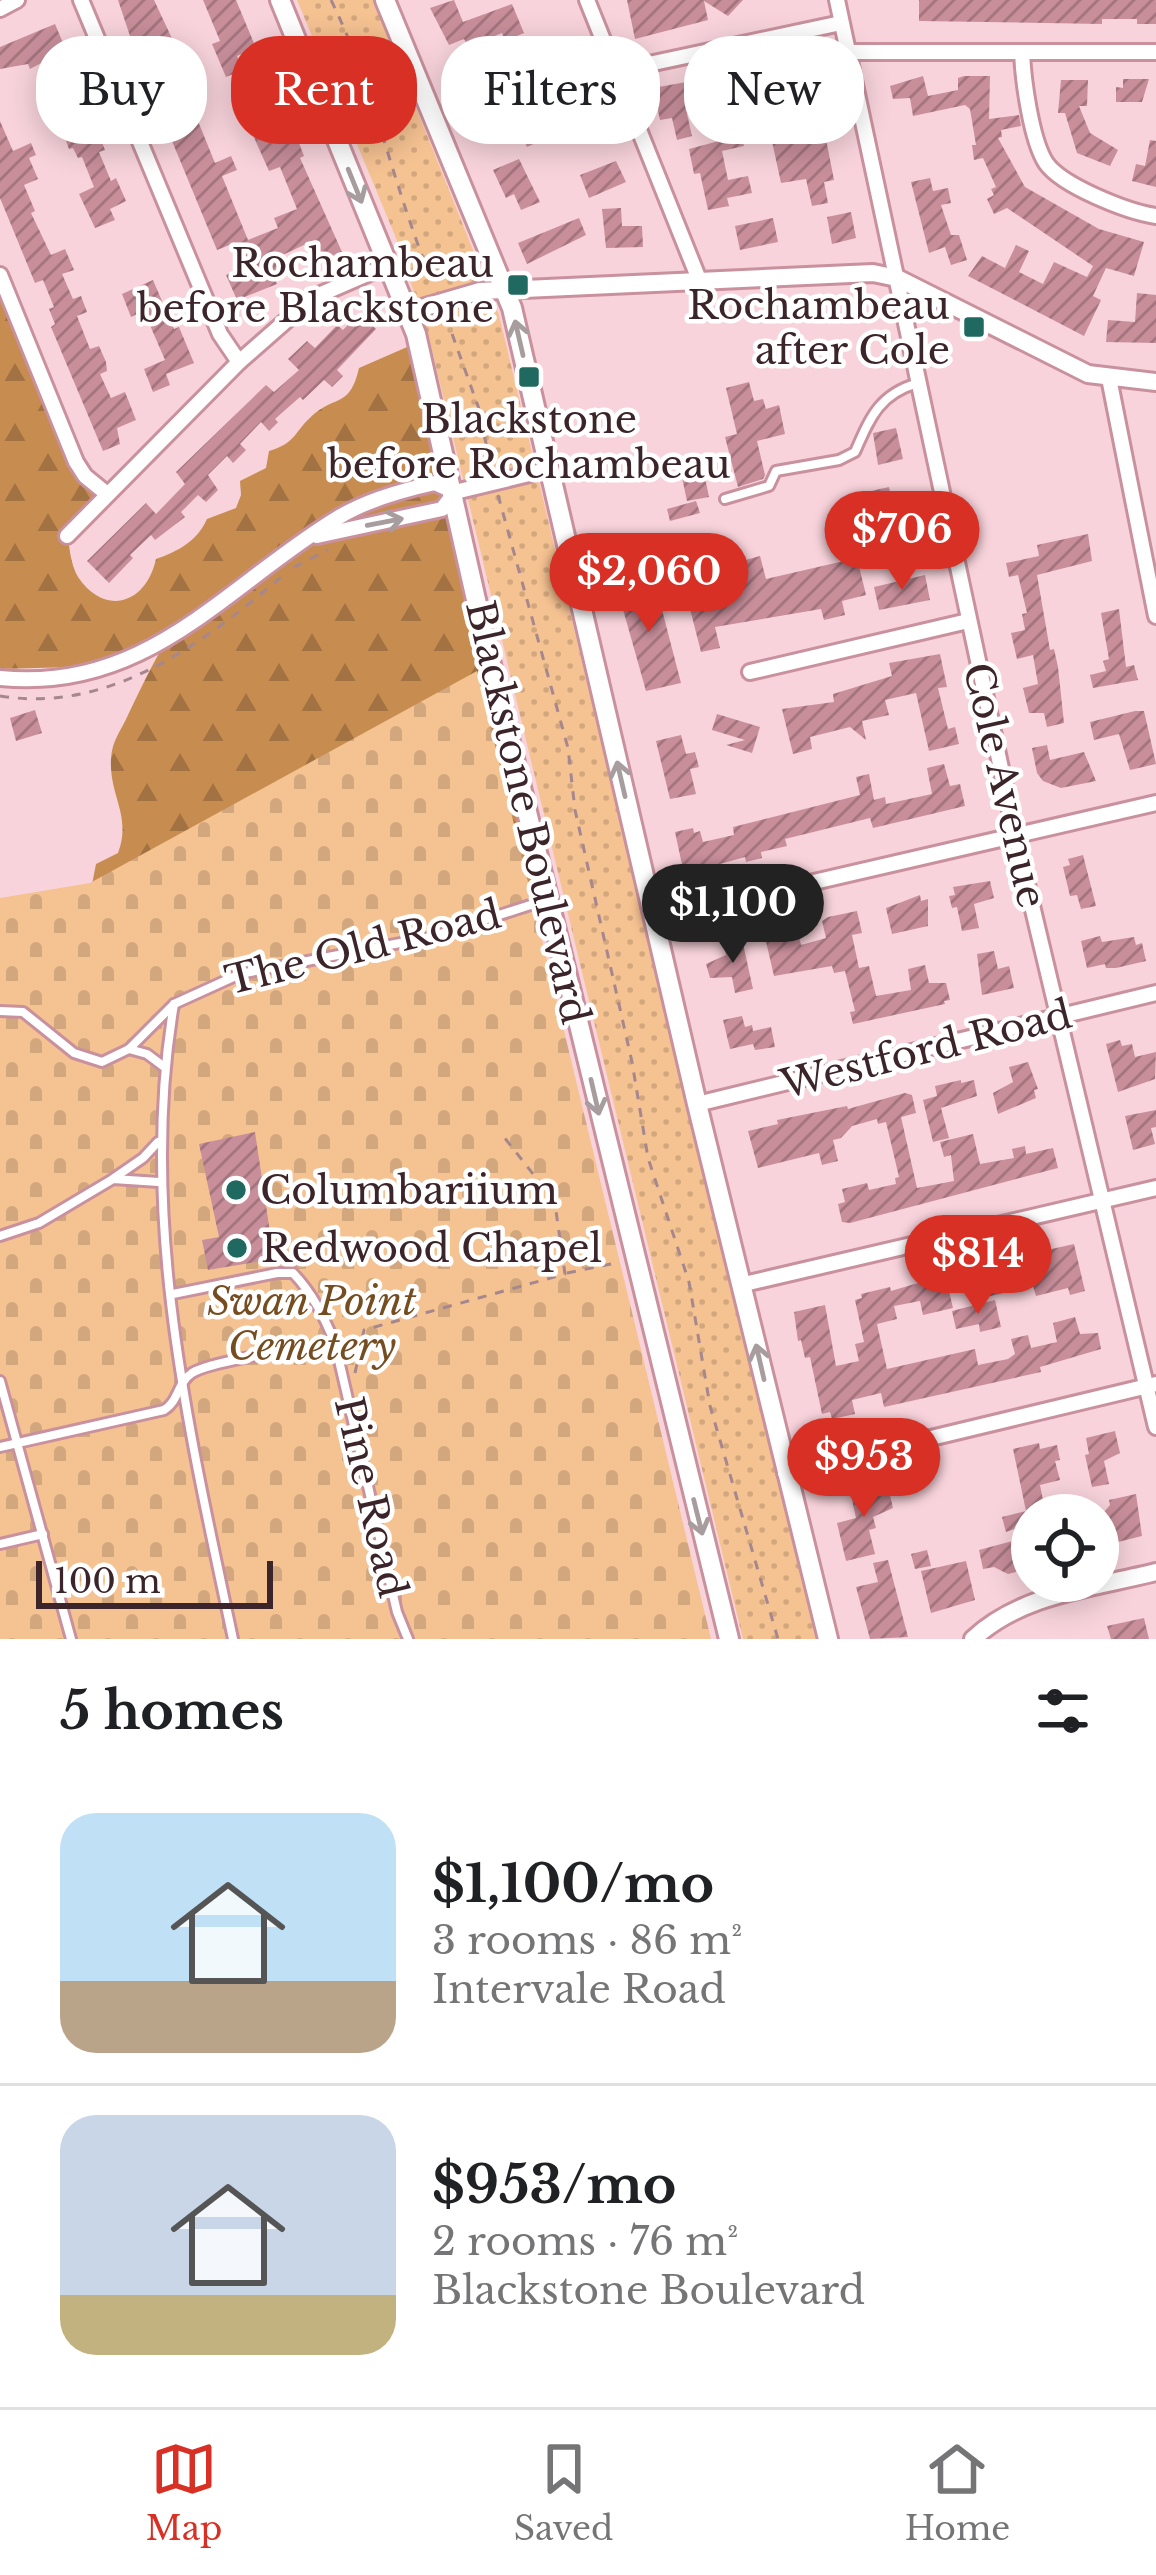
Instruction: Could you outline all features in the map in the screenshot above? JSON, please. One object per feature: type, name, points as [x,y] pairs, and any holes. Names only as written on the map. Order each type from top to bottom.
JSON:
[{"type":"main road","name":"Blackstone Boulevard","points":[[280,0],[408,312],[729,1639]]},
{"type":"main road","points":[[385,0],[504,290],[828,1639]]},
{"type":"street","points":[[0,9],[16,0]]},
{"type":"street","points":[[81,0],[220,334],[239,362]]},
{"type":"street","points":[[587,0],[602,36]]},
{"type":"street","name":"Cole Avenue","points":[[837,0],[845,36]]},
{"type":"street","points":[[660,61],[842,23]]},
{"type":"street","points":[[864,52],[1156,52]]},
{"type":"street","points":[[1022,52],[1038,145],[1046,163],[1057,174],[1112,203],[1156,216]]},
{"type":"street","name":"Cole Avenue","points":[[864,123],[1015,834],[1151,1385],[1156,1427]]},
{"type":"street","points":[[645,144],[700,282]]},
{"type":"street","points":[[67,536],[239,362],[312,298],[388,265]]},
{"type":"street","points":[[408,312],[479,290],[837,274],[897,278],[1088,374],[1156,382]]},
{"type":"street","points":[[0,275],[76,462],[107,494]]},
{"type":"street","points":[[1108,378],[1156,616]]},
{"type":"street","points":[[306,538],[442,509],[455,493],[550,469]]},
{"type":"street","points":[[0,678],[25,681],[75,674],[154,648],[184,632],[344,514],[435,483],[455,493]]},
{"type":"street","points":[[750,672],[968,621]]},
{"type":"street","points":[[654,919],[1156,803]]},
{"type":"street","name":"Westford Road","points":[[697,1104],[1156,993]]},
{"type":"street","points":[[740,1285],[1156,1189]]},
{"type":"street","points":[[785,1473],[1151,1385]]},
{"type":"street","points":[[973,1639],[1025,1605],[1156,1572]]},
{"type":"lane","points":[[725,499],[769,486],[776,471],[838,460],[855,452],[872,409],[899,388],[917,383]]},
{"type":"lane","name":"The Old Road","points":[[129,1048],[174,1004],[240,974],[431,937],[551,898]]},
{"type":"lane","points":[[174,1004],[163,1066],[159,1182],[181,1382],[233,1639]]},
{"type":"lane","points":[[0,1011],[23,1012],[74,1053],[102,1063],[129,1048],[163,1066]]},
{"type":"lane","points":[[0,1236],[39,1223],[113,1179],[159,1140]]},
{"type":"lane","points":[[113,1179],[159,1182]]},
{"type":"lane","name":"Pine Road","points":[[172,1294],[293,1274],[321,1310],[335,1342],[397,1612],[408,1639]]},
{"type":"lane","points":[[0,1447],[164,1410],[172,1406],[181,1382],[202,1369],[335,1342]]},
{"type":"lane","points":[[0,1381],[71,1639]]},
{"type":"lane","points":[[0,1544],[44,1534]]},
{"type":"path","points":[[331,0],[354,46],[413,237],[479,409],[536,644],[568,748],[574,810],[622,1017],[648,1158],[689,1282],[710,1406],[778,1639]]},
{"type":"path","points":[[500,1132],[556,1211],[566,1274]]},
{"type":"path","points":[[344,1380],[354,1376],[364,1330],[566,1274],[635,1260]]},
{"type":"green space","points":[[297,0],[373,0],[387,36],[312,36]]},
{"type":"green space","points":[[417,110],[499,315],[816,1639],[743,1639],[429,338],[396,238],[357,144],[417,144]]},
{"type":"green space","points":[[0,289],[51,424],[100,492],[67,528],[78,577],[89,590],[112,601],[134,595],[156,559],[186,544],[207,519],[236,508],[240,481],[266,468],[269,451],[285,444],[314,414],[347,395],[359,368],[414,344],[546,893],[498,905],[85,920],[96,864],[118,853],[122,840],[111,772],[113,746],[168,638],[73,667],[0,669]]},
{"type":"green space","name":"Swan Point Cemetery","points":[[477,671],[711,1639],[0,1639],[0,898],[90,883]]},
{"type":"building","points":[[118,0],[154,0],[171,36],[130,36]]},
{"type":"building","points":[[203,0],[236,0],[251,36],[231,36],[231,75],[226,77],[212,44],[220,41]]},
{"type":"building","points":[[454,0],[463,22],[512,4],[524,33],[444,36],[430,8]]},
{"type":"building","points":[[627,0],[743,0],[728,16],[704,1],[708,20],[634,36]]},
{"type":"building","points":[[919,0],[1156,0],[1156,24],[1137,24],[1137,19],[1102,19],[1102,24],[919,21]]},
{"type":"building","points":[[55,24],[60,36],[36,36],[36,66],[30,69],[28,64],[0,69],[0,47]]},
{"type":"building","points":[[923,76],[928,96],[958,90],[958,78],[964,76],[990,76],[989,119],[1019,115],[1021,126],[1001,130],[998,138],[1025,187],[1099,229],[1144,242],[1134,276],[1106,268],[1093,296],[1101,300],[1084,336],[968,276],[982,256],[1005,268],[1016,245],[1029,251],[1019,272],[1043,284],[1054,262],[1087,277],[1093,266],[1007,208],[994,214],[987,199],[996,187],[983,158],[974,160],[970,109],[965,105],[913,116],[910,98],[893,99],[890,86]]},
{"type":"building","points":[[1123,79],[1149,79],[1142,102],[1116,102],[1116,87],[1123,88]]},
{"type":"building","points":[[1061,80],[1088,80],[1087,106],[1079,106],[1090,133],[1118,150],[1110,166],[1077,153],[1065,113],[1058,113]]},
{"type":"building","points":[[684,82],[684,138],[677,140],[672,118],[660,120],[660,87]]},
{"type":"building","points":[[0,121],[13,151],[31,143],[36,155],[29,158],[38,179],[24,185],[35,211],[31,213],[51,255],[65,249],[74,270],[62,274],[73,299],[81,296],[87,312],[77,316],[90,349],[99,346],[106,362],[107,371],[100,374],[111,398],[125,392],[136,420],[117,428],[120,444],[103,451],[51,327],[55,324],[49,309],[54,307],[43,280],[35,283],[0,198]]},
{"type":"building","points":[[1150,140],[1156,141],[1156,187],[1132,181],[1136,164],[1145,166]]},
{"type":"building","points":[[207,143],[215,163],[231,156],[237,170],[222,176],[248,240],[278,228],[274,218],[297,209],[280,167],[269,171],[257,144],[299,144],[304,156],[300,158],[342,252],[314,264],[304,245],[274,259],[277,284],[237,300],[226,275],[242,268],[232,244],[217,250],[173,144]]},
{"type":"building","points":[[67,144],[103,144],[105,150],[99,152],[126,201],[110,209],[115,220],[95,228],[79,194],[94,187],[82,157]]},
{"type":"building","points":[[744,144],[722,151],[728,180],[748,176],[752,193],[727,198],[729,206],[708,210],[689,149]]},
{"type":"building","points":[[773,144],[827,144],[834,180],[824,182],[828,203],[812,206],[806,179],[781,183]]},
{"type":"building","points":[[519,159],[540,202],[521,210],[514,194],[506,198],[493,170]]},
{"type":"building","points":[[616,161],[626,182],[589,198],[580,175]]},
{"type":"building","points":[[930,178],[933,191],[948,188],[951,203],[941,205],[951,235],[959,235],[967,260],[951,265],[945,247],[929,253],[911,182]]},
{"type":"building","points":[[621,208],[622,226],[642,226],[643,247],[606,248],[602,209]]},
{"type":"building","points":[[851,212],[856,238],[832,244],[827,217]]},
{"type":"building","points":[[579,218],[586,235],[527,264],[518,243]]},
{"type":"building","points":[[773,218],[778,242],[740,250],[735,226]]},
{"type":"building","points":[[153,280],[194,363],[166,374],[170,385],[153,392],[144,369],[165,360],[149,323],[142,326],[137,314],[131,317],[122,294]]},
{"type":"building","points":[[1137,293],[1156,295],[1156,343],[1106,342],[1108,320],[1135,322]]},
{"type":"building","points":[[359,313],[376,329],[337,370],[343,376],[332,387],[324,380],[303,400],[300,397],[275,419],[278,422],[269,431],[261,422],[240,444],[246,450],[233,463],[227,456],[208,475],[218,490],[206,502],[198,495],[181,512],[185,517],[155,540],[151,535],[109,583],[87,561],[146,503],[156,514],[185,484],[176,472],[266,385],[274,392],[299,370],[288,359],[307,341],[315,348],[337,325],[343,330]]},
{"type":"building","points":[[749,382],[754,401],[763,399],[766,409],[779,405],[785,434],[757,441],[765,475],[738,487],[725,437],[737,434],[726,388]]},
{"type":"building","points":[[896,428],[903,459],[878,465],[873,433]]},
{"type":"building","points":[[702,463],[709,497],[687,501],[680,468]]},
{"type":"building","points":[[889,487],[895,516],[902,530],[912,534],[916,552],[884,557],[881,544],[875,545],[862,493]]},
{"type":"building","points":[[696,501],[700,513],[670,521],[667,509]]},
{"type":"building","points":[[1088,534],[1092,561],[1037,575],[1050,650],[1054,649],[1058,667],[1064,723],[1047,727],[1044,713],[1029,713],[1023,688],[1038,684],[1033,655],[1017,659],[1011,633],[1025,630],[1022,614],[1027,613],[1018,575],[1009,577],[1006,563],[1039,556],[1037,545]]},
{"type":"building","points":[[760,556],[766,579],[857,558],[866,595],[842,601],[845,615],[824,620],[821,609],[715,627],[720,648],[701,652],[688,601],[701,588],[747,581],[742,561]]},
{"type":"building","points":[[925,575],[930,600],[879,610],[874,587]]},
{"type":"building","points":[[654,579],[681,683],[646,691],[617,588]]},
{"type":"building","points":[[1119,609],[1126,667],[1134,665],[1138,680],[1093,688],[1090,675],[1106,671],[1103,661],[1109,659],[1101,613]]},
{"type":"building","points":[[940,654],[947,687],[938,688],[948,729],[955,727],[959,744],[929,751],[916,693],[885,700],[889,715],[862,721],[866,740],[850,727],[810,737],[812,749],[793,754],[782,709],[834,702],[833,694],[892,676],[889,663]]},
{"type":"building","points":[[35,710],[42,733],[16,741],[10,718]]},
{"type":"building","points":[[1144,711],[1156,764],[1130,770],[1119,734],[1094,740],[1090,722]]},
{"type":"building","points":[[717,714],[760,727],[752,753],[726,745],[745,740],[712,730]]},
{"type":"building","points":[[681,735],[686,754],[695,752],[699,767],[690,769],[696,794],[670,799],[656,741]]},
{"type":"building","points":[[1047,745],[1050,760],[1084,752],[1096,781],[1061,788],[1043,781],[1032,748]]},
{"type":"building","points":[[944,764],[950,786],[960,784],[965,806],[873,828],[870,818],[785,839],[787,846],[761,852],[762,858],[746,862],[745,857],[700,875],[698,869],[684,874],[675,832],[693,828],[694,833],[700,831],[703,842],[734,835],[733,827],[860,795],[856,777],[869,774],[874,800],[885,797],[886,804],[932,794],[927,768]]},
{"type":"building","points":[[1083,855],[1096,906],[1081,909],[1077,895],[1070,896],[1063,867],[1070,865],[1068,859]]},
{"type":"building","points":[[990,881],[994,898],[974,904],[979,928],[962,931],[957,907],[952,908],[949,896],[955,895],[953,887]]},
{"type":"building","points":[[920,895],[921,901],[928,899],[928,926],[892,934],[886,908]]},
{"type":"building","points":[[857,911],[862,933],[852,935],[859,968],[869,966],[876,996],[911,990],[908,969],[925,965],[929,983],[946,983],[950,1000],[853,1024],[850,1012],[855,1011],[845,971],[834,973],[832,966],[774,976],[764,933],[796,925],[801,945],[826,938],[822,921],[828,917]]},
{"type":"building","points":[[1100,936],[1102,942],[1134,937],[1136,945],[1142,943],[1146,961],[1087,968],[1081,941]]},
{"type":"building","points":[[742,939],[753,989],[735,993],[732,977],[710,978],[706,964],[726,955],[723,943]]},
{"type":"building","points":[[994,951],[998,969],[1009,966],[1014,988],[982,995],[977,954]]},
{"type":"building","points":[[742,1016],[745,1027],[752,1025],[753,1031],[771,1027],[775,1047],[755,1050],[753,1044],[730,1049],[723,1020]]},
{"type":"building","points":[[1120,1040],[1122,1046],[1132,1044],[1135,1057],[1156,1052],[1155,1079],[1118,1092],[1106,1044]]},
{"type":"building","points":[[1028,1062],[1038,1089],[1034,1090],[1036,1098],[998,1114],[993,1093],[1013,1082],[1009,1067]]},
{"type":"building","points":[[974,1080],[977,1096],[941,1108],[949,1138],[933,1142],[923,1100],[937,1096],[935,1086]]},
{"type":"building","points":[[912,1095],[916,1113],[901,1117],[917,1188],[954,1181],[951,1155],[944,1157],[940,1142],[973,1134],[980,1164],[1014,1158],[1012,1149],[1025,1146],[1026,1154],[1053,1148],[1058,1168],[850,1223],[842,1222],[838,1204],[845,1202],[842,1189],[867,1183],[869,1190],[896,1184],[899,1177],[886,1122],[878,1124],[877,1119],[852,1126],[833,1140],[838,1161],[822,1165],[819,1153],[758,1168],[748,1131],[778,1124],[777,1120],[848,1109]]},
{"type":"building","points":[[1156,1110],[1156,1127],[1151,1128],[1155,1144],[1133,1150],[1125,1116]]},
{"type":"building","name":"Columbariium","points":[[255,1132],[274,1259],[208,1270],[202,1240],[219,1237],[199,1144]]},
{"type":"building","points":[[1074,1244],[1085,1291],[1070,1295],[1068,1288],[1036,1296],[1033,1286],[987,1297],[980,1265]]},
{"type":"building","points":[[945,1275],[953,1308],[923,1315],[920,1301],[894,1306],[897,1319],[877,1324],[887,1369],[975,1349],[978,1365],[1008,1359],[1015,1354],[1011,1339],[1028,1335],[1031,1348],[1057,1342],[1053,1323],[1075,1317],[1080,1334],[1098,1333],[1101,1349],[1040,1367],[1041,1372],[884,1407],[881,1393],[852,1400],[855,1414],[832,1419],[830,1412],[822,1414],[810,1357],[805,1358],[798,1341],[794,1312],[825,1305],[836,1366],[859,1361],[855,1344],[864,1342],[855,1300],[861,1294],[890,1287],[891,1291]]},
{"type":"building","points":[[995,1300],[1001,1327],[980,1332],[979,1324],[956,1329],[952,1311]]},
{"type":"building","points":[[1115,1431],[1120,1453],[1104,1461],[1109,1484],[1092,1487],[1086,1438]]},
{"type":"building","points":[[1039,1443],[1040,1449],[1057,1445],[1060,1480],[1040,1485],[1042,1494],[1022,1494],[1013,1449]]},
{"type":"building","points":[[887,1482],[893,1508],[873,1517],[876,1528],[869,1530],[875,1554],[846,1561],[837,1523],[856,1518],[850,1490]]},
{"type":"building","points":[[1136,1494],[1142,1536],[1119,1542],[1119,1498]]},
{"type":"building","points":[[1011,1515],[1011,1530],[1006,1532],[1002,1517]]},
{"type":"building","points":[[1011,1541],[1011,1573],[994,1567],[983,1569],[979,1550]]},
{"type":"building","points":[[927,1550],[931,1566],[915,1569],[911,1554]]},
{"type":"building","points":[[888,1560],[908,1637],[870,1639],[856,1587],[878,1582],[873,1563]]},
{"type":"building","points":[[966,1561],[975,1600],[931,1613],[921,1571]]},
{"type":"building","points":[[1144,1618],[1149,1639],[1111,1639],[1107,1626]]},
{"type":"place","name":"Rochambeau before Blackstone","points":[[518,285]]},
{"type":"place","name":"Rochambeau after Cole","points":[[974,327]]},
{"type":"place","name":"Blackstone before Rochambeau","points":[[529,377]]},
{"type":"place","name":"Columbariium","points":[[236,1190]]},
{"type":"place","name":"Redwood Chapel","points":[[237,1248]]}]
